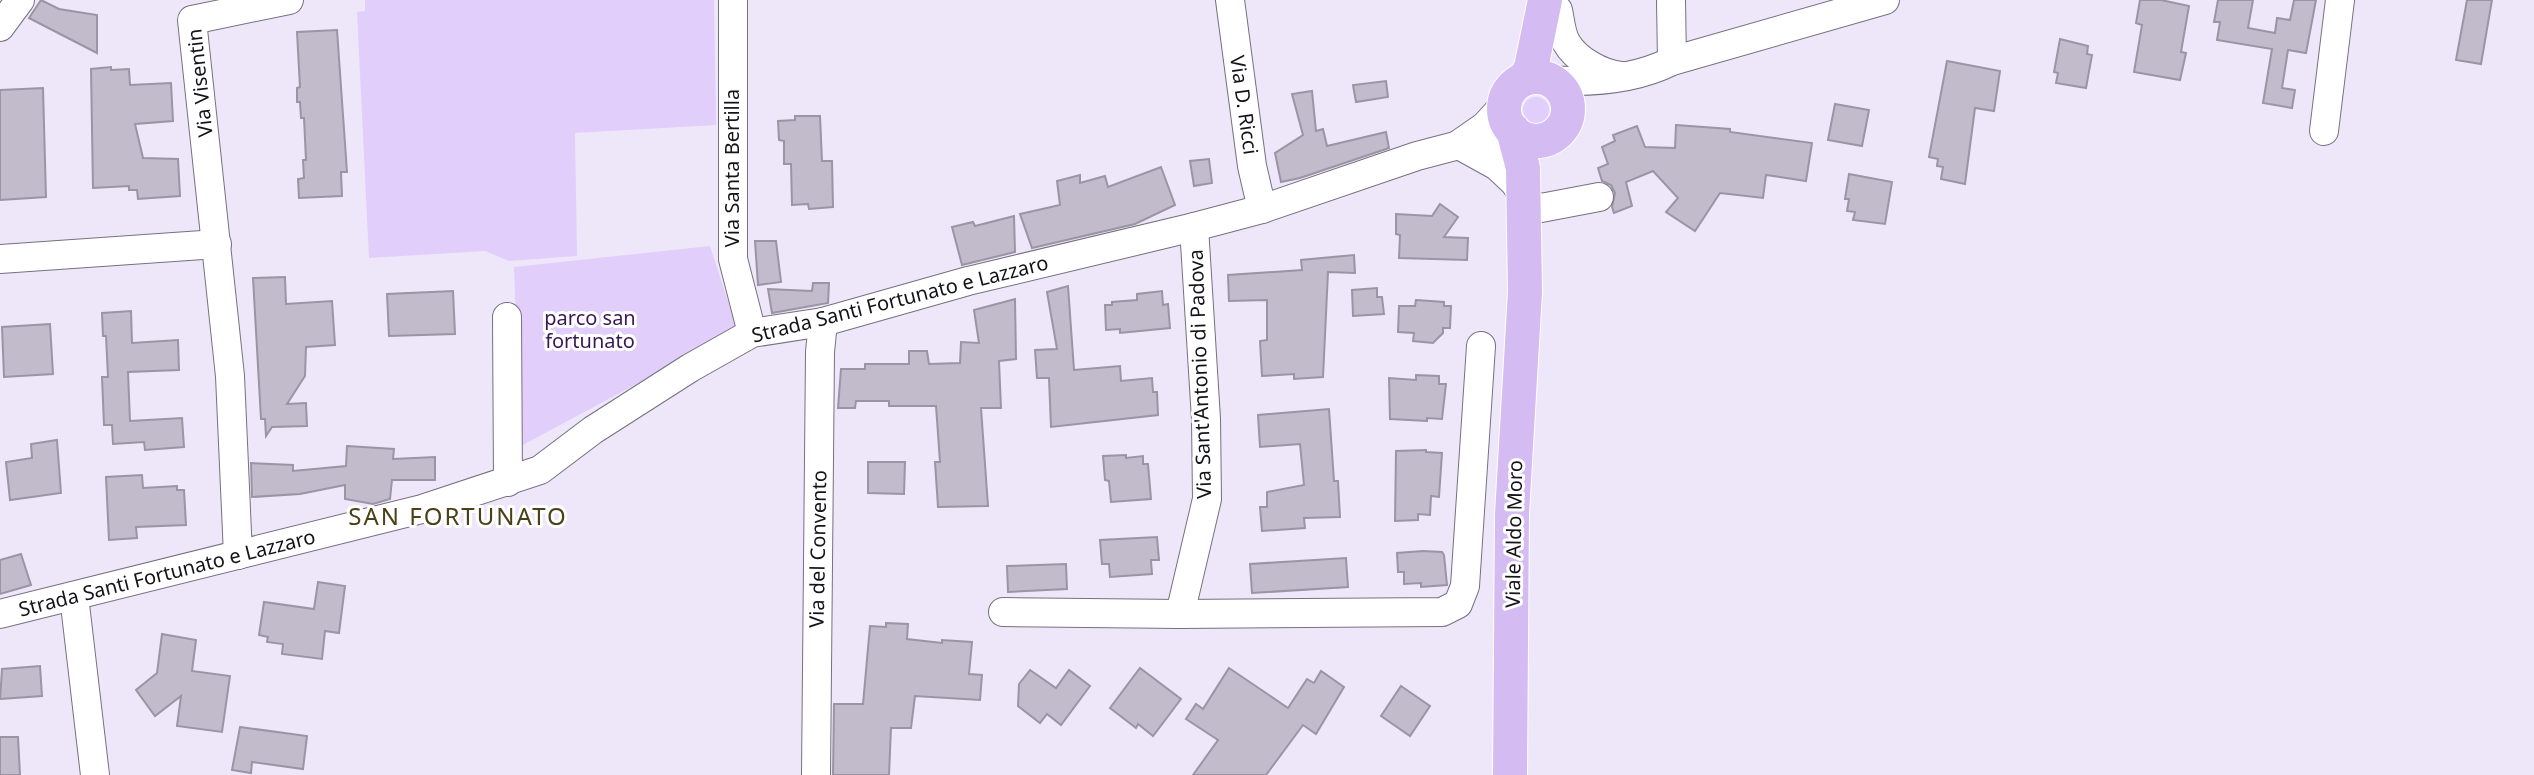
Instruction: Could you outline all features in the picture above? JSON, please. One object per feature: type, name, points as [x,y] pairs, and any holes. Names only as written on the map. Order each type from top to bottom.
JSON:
[{"type":"main road","name":"Viale Aldo Moro","points":[[1532,202],[1523,168],[1534,96],[1554,46],[1553,3]]},
{"type":"main road","name":"Strada Santi Fortunato e Lazzaro","points":[[1534,96],[1531,140],[1552,136]]},
{"type":"main road","name":"Viale Aldo Moro","points":[[1510,775],[1512,514],[1525,292],[1532,202],[1552,136]]},
{"type":"street","points":[[0,27],[20,0]]},
{"type":"street","name":"Via Visentin","points":[[238,555],[230,376],[192,20],[289,0]]},
{"type":"street","name":"Via Santa Bertilla","points":[[733,0],[733,259],[752,333]]},
{"type":"street","name":"Via D. Ricci","points":[[1230,0],[1252,166],[1262,209]]},
{"type":"street","points":[[1671,0],[1672,61]]},
{"type":"street","name":"Strada Santi Fortunato e Lazzaro","points":[[0,614],[422,509],[508,482],[540,470],[690,368],[752,333],[823,322],[968,281],[1262,209],[1417,156],[1500,139],[1534,96],[1648,73],[1672,61],[1885,0]]},
{"type":"street","points":[[2324,131],[2340,0]]},
{"type":"street","name":"Viale Aldo Moro","points":[[1553,3],[1566,42],[1581,59],[1612,78]]},
{"type":"street","points":[[1459,145],[1497,166],[1532,202],[1599,197]]},
{"type":"street","name":"Via Sant'Antonio di Padova","points":[[1180,614],[1207,499],[1206,419],[1194,227]]},
{"type":"street","points":[[0,259],[217,244]]},
{"type":"street","points":[[507,317],[508,482]]},
{"type":"street","name":"Via del Convento","points":[[816,775],[820,352],[823,322]]},
{"type":"street","points":[[1003,612],[1442,612],[1458,604],[1465,586],[1481,346]]},
{"type":"street","points":[[74,596],[95,775]]},
{"type":"green space","points":[[365,0],[714,0],[716,125],[575,133],[577,256],[509,261],[485,251],[369,258],[357,12],[365,11]]},
{"type":"green space","points":[[1536,97],[1545,101],[1549,110],[1545,119],[1536,123],[1527,119],[1523,110],[1527,101]]},
{"type":"green space","name":"parco san fortunato","points":[[710,246],[737,330],[521,446],[514,267]]},
{"type":"building","points":[[41,0],[59,9],[97,15],[97,53],[29,18]]},
{"type":"building","points":[[2140,0],[2161,0],[2189,6],[2181,52],[2186,53],[2180,80],[2134,72],[2142,25],[2136,23]]},
{"type":"building","points":[[2218,0],[2253,0],[2248,28],[2275,33],[2277,18],[2290,20],[2294,0],[2316,0],[2306,53],[2288,50],[2282,88],[2295,90],[2292,108],[2263,103],[2272,49],[2217,40],[2220,22],[2214,22]]},
{"type":"building","points":[[2467,0],[2492,0],[2481,64],[2456,60]]},
{"type":"building","points":[[337,30],[347,172],[341,172],[342,196],[299,198],[298,179],[304,178],[303,160],[306,160],[304,118],[301,118],[300,102],[297,102],[297,88],[300,87],[297,32]]},
{"type":"building","points":[[2060,39],[2088,46],[2087,54],[2092,55],[2086,88],[2056,83],[2058,73],[2054,72]]},
{"type":"building","points":[[1947,61],[2000,71],[1994,111],[1975,108],[1965,184],[1941,179],[1943,167],[1937,166],[1938,159],[1929,157]]},
{"type":"building","points":[[111,67],[111,70],[129,69],[130,85],[171,83],[173,121],[135,124],[143,158],[178,159],[180,196],[138,199],[137,190],[129,190],[129,186],[93,188],[91,69]]},
{"type":"building","points":[[1386,81],[1388,97],[1356,102],[1353,85]]},
{"type":"building","points":[[43,88],[46,197],[0,200],[0,90]]},
{"type":"building","points":[[1312,91],[1316,131],[1323,129],[1327,146],[1386,132],[1389,148],[1281,182],[1275,153],[1303,135],[1292,94]]},
{"type":"building","points":[[1835,104],[1869,110],[1862,146],[1828,140]]},
{"type":"building","points":[[795,116],[820,116],[822,161],[832,161],[833,207],[809,209],[808,204],[792,205],[791,164],[784,164],[784,141],[779,140],[778,121],[795,120]]},
{"type":"building","points":[[1676,125],[1730,129],[1730,132],[1812,143],[1806,181],[1766,175],[1763,198],[1720,193],[1695,231],[1666,212],[1678,198],[1653,171],[1626,182],[1632,206],[1614,213],[1615,193],[1611,185],[1602,181],[1598,168],[1608,164],[1602,147],[1615,141],[1613,135],[1637,126],[1645,147],[1675,148]]},
{"type":"building","points":[[1209,159],[1212,183],[1194,186],[1190,161]]},
{"type":"building","points":[[1161,167],[1175,205],[1135,224],[1032,248],[1020,214],[1060,205],[1057,181],[1080,175],[1080,183],[1105,176],[1108,187]]},
{"type":"building","points":[[1849,174],[1892,182],[1885,224],[1853,220],[1855,212],[1847,211],[1849,199],[1845,199]]},
{"type":"building","points":[[1440,204],[1458,217],[1444,237],[1468,238],[1467,260],[1399,258],[1400,235],[1396,234],[1396,214],[1432,216]]},
{"type":"building","points":[[1014,216],[1015,252],[962,265],[952,227],[973,222],[975,226]]},
{"type":"building","points":[[755,241],[776,241],[781,282],[758,285]]},
{"type":"building","points":[[1354,255],[1355,273],[1328,272],[1323,377],[1294,379],[1294,374],[1262,376],[1260,341],[1267,340],[1267,300],[1229,301],[1228,275],[1302,270],[1301,260]]},
{"type":"building","points":[[285,277],[286,304],[332,301],[335,345],[306,347],[305,376],[287,404],[306,403],[307,426],[272,427],[266,436],[265,419],[261,419],[253,278]]},
{"type":"building","points":[[813,283],[829,283],[828,303],[772,313],[768,289],[812,291]]},
{"type":"building","points":[[1068,286],[1074,370],[1120,366],[1121,381],[1152,378],[1153,392],[1157,392],[1158,415],[1051,427],[1049,378],[1037,378],[1035,350],[1057,349],[1047,292]]},
{"type":"building","points":[[1377,288],[1377,297],[1382,297],[1384,314],[1353,316],[1352,290]]},
{"type":"building","points":[[453,291],[455,334],[389,336],[387,294]]},
{"type":"building","points":[[1162,291],[1163,305],[1168,304],[1170,328],[1120,333],[1120,329],[1106,330],[1105,305],[1137,300],[1137,294]]},
{"type":"building","points":[[1015,299],[1016,359],[999,361],[1001,408],[981,408],[988,506],[938,507],[935,462],[940,462],[936,406],[889,406],[889,401],[856,401],[855,408],[838,408],[841,369],[865,369],[865,364],[909,364],[909,351],[927,351],[929,364],[960,363],[961,342],[979,343],[974,310]]},
{"type":"building","points":[[1416,300],[1444,302],[1444,306],[1451,306],[1450,328],[1443,328],[1443,333],[1433,343],[1413,341],[1414,333],[1398,332],[1399,306],[1415,306]]},
{"type":"building","points":[[131,311],[132,343],[178,340],[179,370],[128,372],[130,421],[182,418],[184,447],[145,450],[144,442],[113,444],[112,425],[104,425],[102,377],[108,377],[102,313]]},
{"type":"building","points":[[50,324],[53,374],[4,377],[2,327]]},
{"type":"building","points":[[1416,375],[1439,376],[1439,384],[1446,384],[1442,419],[1390,419],[1389,378],[1416,380]]},
{"type":"building","points":[[1329,409],[1340,517],[1304,518],[1305,528],[1262,531],[1260,507],[1267,507],[1267,492],[1304,485],[1300,444],[1260,447],[1258,415]]},
{"type":"building","points":[[57,440],[61,493],[10,500],[6,462],[32,458],[31,444]]},
{"type":"building","points":[[347,446],[394,449],[393,459],[435,457],[435,480],[392,480],[390,499],[373,504],[345,499],[345,485],[300,494],[252,497],[251,463],[293,465],[293,471],[346,466]]},
{"type":"building","points":[[1396,451],[1442,453],[1439,497],[1431,496],[1430,515],[1418,514],[1418,520],[1395,521]]},
{"type":"building","points":[[1126,455],[1126,458],[1143,456],[1143,464],[1148,464],[1151,499],[1111,502],[1103,456]]},
{"type":"building","points":[[868,462],[905,462],[904,494],[868,493]]},
{"type":"building","points":[[142,475],[143,488],[177,486],[177,490],[184,490],[186,525],[136,527],[137,538],[109,540],[106,477]]},
{"type":"building","points":[[1157,537],[1159,560],[1151,560],[1152,574],[1110,577],[1109,564],[1102,564],[1100,540]]},
{"type":"building","points":[[1442,552],[1447,585],[1421,587],[1421,583],[1404,584],[1404,572],[1398,572],[1397,553]]},
{"type":"building","points":[[21,554],[31,585],[0,594],[0,560]]},
{"type":"building","points":[[1346,558],[1348,587],[1252,593],[1250,564]]},
{"type":"building","points":[[1066,564],[1067,589],[1008,592],[1007,566]]},
{"type":"building","points":[[318,582],[345,586],[339,633],[325,631],[322,659],[282,654],[283,644],[267,642],[268,637],[259,635],[264,602],[314,609]]},
{"type":"building","points":[[886,623],[908,624],[907,639],[972,642],[969,674],[982,675],[980,700],[915,696],[911,728],[891,728],[889,775],[833,775],[834,704],[863,704],[870,626],[886,627]]},
{"type":"building","points":[[162,634],[196,640],[192,671],[230,676],[222,732],[177,726],[181,696],[155,716],[136,690],[157,673]]},
{"type":"building","points":[[40,666],[42,696],[0,699],[2,669]]},
{"type":"building","points":[[1140,668],[1181,699],[1153,736],[1138,724],[1136,728],[1110,708]]},
{"type":"building","points":[[1229,668],[1288,708],[1307,679],[1314,683],[1321,671],[1344,687],[1316,734],[1303,725],[1266,775],[1193,775],[1218,740],[1186,719],[1196,704],[1203,709]]},
{"type":"building","points":[[1030,670],[1056,688],[1069,670],[1090,686],[1061,725],[1047,714],[1040,723],[1018,706],[1019,684]]},
{"type":"building","points":[[1401,686],[1430,706],[1410,736],[1381,716]]},
{"type":"building","points":[[240,727],[307,736],[303,769],[252,762],[251,773],[232,770]]},
{"type":"building","points":[[0,737],[18,737],[20,775],[0,775]]},
{"type":"district","name":"SAN FORTUNATO","points":[[458,517]]}]
